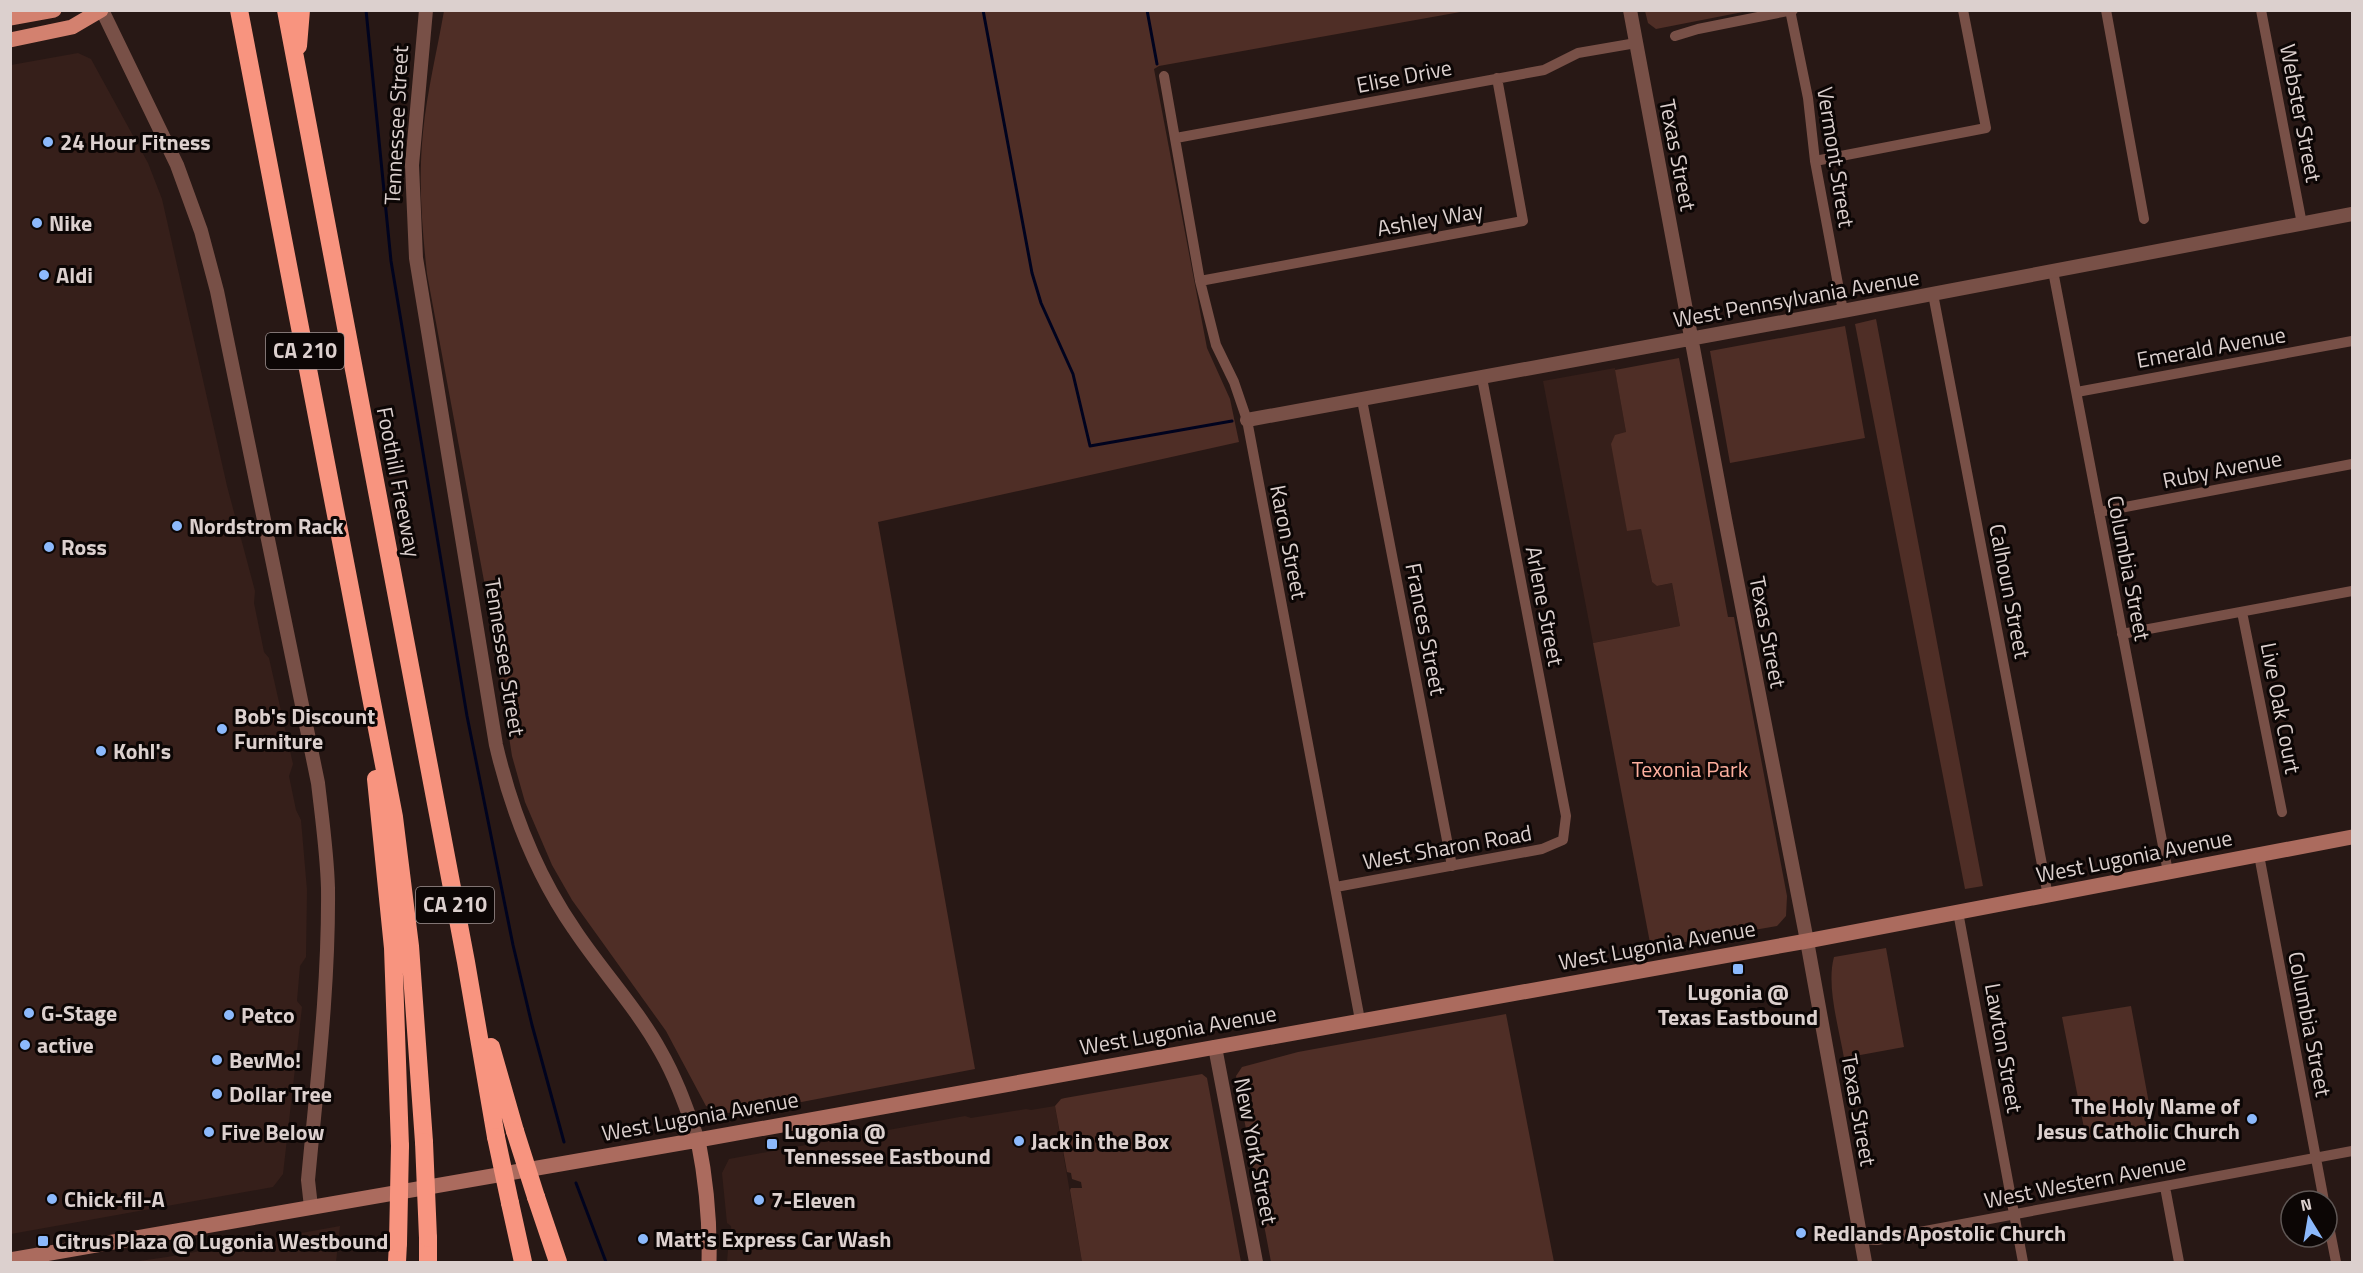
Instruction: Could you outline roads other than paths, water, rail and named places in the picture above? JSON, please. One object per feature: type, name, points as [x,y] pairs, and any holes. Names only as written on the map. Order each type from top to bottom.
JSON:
[{"type":"highway","name":"CA 210","points":[[239,10],[365,666]]},
{"type":"highway","name":"Foothill Freeway","points":[[294,12],[296,62],[466,962]]},
{"type":"highway","points":[[365,666],[394,817],[403,879],[424,1142],[428,1263]]},
{"type":"highway","points":[[365,666],[393,948],[400,1146],[397,1263]]},
{"type":"highway","points":[[466,962],[515,1131],[558,1263]]},
{"type":"highway","points":[[466,962],[496,1137],[523,1263]]},
{"type":"main road","points":[[10,18],[54,10]]},
{"type":"main road","points":[[10,40],[72,27],[101,10]]},
{"type":"main road","name":"West Lugonia Avenue","points":[[10,1260],[698,1140],[1807,941],[2352,837]]},
{"type":"main road","name":"Tennessee Street","points":[[698,1140],[709,1218],[710,1263]]},
{"type":"street","points":[[101,10],[177,165],[201,231],[219,302],[318,783],[325,840],[327,927],[326,985],[308,1180],[311,1207]]},
{"type":"street","name":"Tennessee Street","points":[[426,10],[412,165],[416,258],[496,745],[506,786],[520,825],[549,887],[573,928],[661,1052],[680,1090],[698,1140]]},
{"type":"street","name":"Texas Street","points":[[1630,10],[1807,941],[1865,1263]]},
{"type":"street","points":[[1815,161],[1986,128],[1963,10]]},
{"type":"street","points":[[2106,10],[2144,219]]},
{"type":"street","name":"Webster Street","points":[[2261,10],[2302,224]]},
{"type":"street","points":[[1675,36],[1698,29],[1791,11]]},
{"type":"street","name":"Vermont Street","points":[[1791,11],[1808,98],[1815,161],[1843,311]]},
{"type":"street","name":"Elise Drive","points":[[1176,138],[1544,70],[1586,51],[1636,43]]},
{"type":"street","name":"Karon Street","points":[[1164,76],[1200,281],[1216,345],[1234,382],[1247,420],[1360,1020]]},
{"type":"street","name":"Ashley Way","points":[[1200,281],[1523,221],[1497,78]]},
{"type":"street","name":"West Pennsylvania Avenue","points":[[1247,420],[1843,311],[2352,214]]},
{"type":"street","name":"Columbia Street","points":[[2053,271],[2168,872]]},
{"type":"street","name":"Calhoun Street","points":[[1933,294],[2048,896]]},
{"type":"street","name":"Emerald Avenue","points":[[2077,392],[2352,341]]},
{"type":"street","name":"Arlene Street","points":[[1482,378],[1566,816],[1563,840]]},
{"type":"street","name":"Frances Street","points":[[1362,400],[1452,866]]},
{"type":"street","name":"Ruby Avenue","points":[[2099,512],[2352,464]]},
{"type":"street","points":[[2122,634],[2352,591]]},
{"type":"street","name":"Live Oak Court","points":[[2242,612],[2282,812]]},
{"type":"street","name":"West Sharon Road","points":[[1336,887],[1542,849],[1563,840]]},
{"type":"street","name":"Columbia Street","points":[[2259,855],[2322,1189]]},
{"type":"street","name":"Lawton Street","points":[[1958,912],[2024,1263]]},
{"type":"street","name":"New York Street","points":[[1215,1047],[1256,1263]]},
{"type":"street","name":"West Western Avenue","points":[[1861,1239],[1877,1240],[2352,1151]]},
{"type":"street","points":[[2164,1187],[2179,1263]]},
{"type":"waterway","points":[[366,10],[391,261],[467,716],[513,945],[564,1142]]},
{"type":"waterway","points":[[983,10],[1032,273],[1041,303],[1073,374],[1090,446],[1232,421]]},
{"type":"waterway","points":[[1147,10],[1157,64]]},
{"type":"waterway","points":[[576,1183],[606,1262]]},
{"type":"place","name":"24 Hour Fitness","points":[[48,142]]},
{"type":"place","name":"Nike","points":[[37,223]]},
{"type":"place","name":"Aldi","points":[[44,275]]},
{"type":"place","name":"Nordstrom Rack","points":[[177,526]]},
{"type":"place","name":"Ross","points":[[49,547]]},
{"type":"place","name":"Bob's Discount Furniture","points":[[222,729]]},
{"type":"place","name":"Kohl's","points":[[101,751]]},
{"type":"place","name":"Lugonia @ Texas Eastbound","points":[[1738,969]]},
{"type":"place","name":"G-Stage","points":[[29,1013]]},
{"type":"place","name":"Petco","points":[[229,1015]]},
{"type":"place","name":"active","points":[[25,1045]]},
{"type":"place","name":"BevMo!","points":[[217,1060]]},
{"type":"place","name":"Dollar Tree","points":[[217,1094]]},
{"type":"place","name":"The Holy Name of Jesus Catholic Church","points":[[2252,1119]]},
{"type":"place","name":"Five Below","points":[[209,1132]]},
{"type":"place","name":"Jack in the Box","points":[[1019,1141]]},
{"type":"place","name":"Lugonia @ Tennessee Eastbound","points":[[772,1144]]},
{"type":"place","name":"Chick-fil-A","points":[[52,1199]]},
{"type":"place","name":"7-Eleven","points":[[759,1200]]},
{"type":"place","name":"Redlands Apostolic Church","points":[[1801,1233]]},
{"type":"place","name":"Matt's Express Car Wash","points":[[643,1239]]},
{"type":"place","name":"Citrus Plaza @ Lugonia Westbound","points":[[43,1241]]},
{"type":"park label","name":"Texonia Park","points":[[1690,769]]}]
